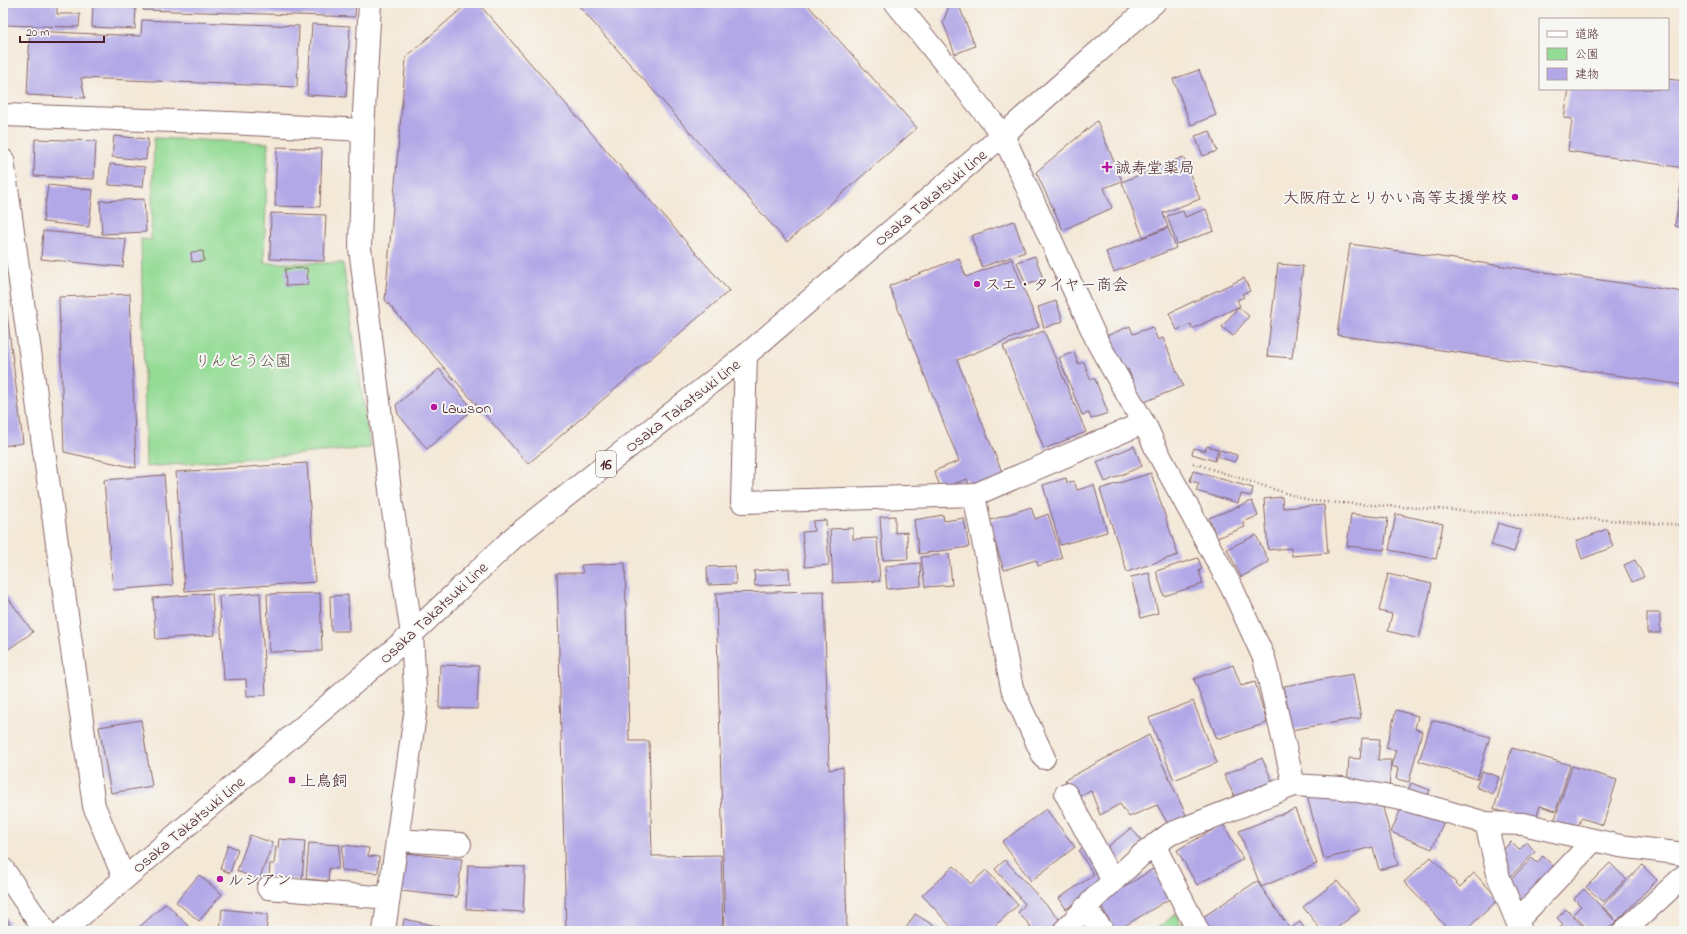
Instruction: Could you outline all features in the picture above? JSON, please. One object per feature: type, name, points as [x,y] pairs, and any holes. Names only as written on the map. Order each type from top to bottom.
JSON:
[{"type":"street","points":[[370,3],[363,130],[360,248],[391,498],[412,634],[416,708],[384,931]]},
{"type":"street","name":"Osaka Takatsuki Line","points":[[63,931],[412,634],[514,537],[746,355],[1003,135],[1154,3]]},
{"type":"street","points":[[906,7],[1003,135],[1098,345],[1143,423],[1232,588],[1264,658],[1294,785]]},
{"type":"street","points":[[3,115],[230,123],[363,130]]},
{"type":"street","points":[[3,160],[94,806],[124,878]]},
{"type":"street","points":[[746,355],[742,502],[974,495],[1143,423]]},
{"type":"street","points":[[974,495],[1012,688],[1044,758]]},
{"type":"street","points":[[1064,931],[1113,881],[1154,845],[1170,834],[1294,785],[1342,788],[1406,800],[1486,823],[1523,824],[1620,846],[1684,854]]},
{"type":"street","points":[[1066,794],[1113,881]]},
{"type":"street","points":[[1486,823],[1499,878],[1519,926],[1594,840]]},
{"type":"street","points":[[397,840],[460,844]]},
{"type":"street","points":[[1154,845],[1198,931]]},
{"type":"street","points":[[3,869],[45,931]]},
{"type":"street","points":[[1624,931],[1684,876]]},
{"type":"street","points":[[268,888],[389,898]]},
{"type":"street","points":[[1085,908],[1103,931]]},
{"type":"path","points":[[1157,451],[1310,500],[1684,525]]},
{"type":"green space","name":"りんどう公園","points":[[154,138],[268,143],[264,263],[343,263],[370,448],[146,467],[141,239],[151,240]]},
{"type":"green space","points":[[1176,914],[1184,931],[1153,931]]},
{"type":"building","points":[[3,3],[57,3],[57,14],[80,14],[79,27],[3,25]]},
{"type":"building","points":[[93,3],[136,3],[135,29],[92,27]]},
{"type":"building","points":[[144,3],[356,3],[355,17],[143,10]]},
{"type":"building","points":[[468,3],[478,3],[729,291],[528,464],[385,300],[406,57]]},
{"type":"building","points":[[576,3],[806,3],[917,128],[787,242]]},
{"type":"building","points":[[958,3],[975,46],[955,54],[943,22],[949,6]]},
{"type":"building","points":[[142,20],[299,26],[297,87],[81,78],[85,98],[27,95],[30,31],[141,36]]},
{"type":"building","points":[[312,24],[350,26],[346,97],[307,95]]},
{"type":"building","points":[[1199,70],[1216,115],[1191,125],[1173,79]]},
{"type":"building","points":[[1669,79],[1684,81],[1684,168],[1568,151],[1572,119],[1564,118],[1569,90],[1669,90]]},
{"type":"building","points":[[1097,121],[1122,181],[1104,188],[1112,208],[1063,230],[1036,172]]},
{"type":"building","points":[[1210,131],[1217,151],[1203,156],[1195,136]]},
{"type":"building","points":[[114,136],[148,139],[146,160],[112,157]]},
{"type":"building","points":[[35,139],[96,141],[94,179],[34,176]]},
{"type":"building","points":[[277,147],[322,149],[320,207],[275,206]]},
{"type":"building","points":[[1183,157],[1200,199],[1163,213],[1168,227],[1143,237],[1122,182]]},
{"type":"building","points":[[110,164],[145,167],[143,187],[109,185]]},
{"type":"building","points":[[1684,170],[1684,228],[1675,226]]},
{"type":"building","points":[[48,185],[93,190],[89,227],[43,222]]},
{"type":"building","points":[[144,199],[146,232],[102,234],[100,201]]},
{"type":"building","points":[[1206,209],[1214,231],[1177,244],[1167,216],[1183,211],[1185,217]]},
{"type":"building","points":[[271,213],[326,215],[324,261],[270,259]]},
{"type":"building","points":[[1014,221],[1025,252],[982,267],[971,236]]},
{"type":"building","points":[[1168,228],[1176,248],[1114,272],[1106,252]]},
{"type":"building","points":[[43,231],[126,239],[123,267],[41,259]]},
{"type":"building","points":[[1350,244],[1684,292],[1684,385],[1337,335]]},
{"type":"building","points":[[203,251],[204,261],[192,262],[191,252]]},
{"type":"building","points":[[1035,256],[1043,279],[1026,285],[1017,262]]},
{"type":"building","points":[[959,258],[966,277],[1012,259],[1039,327],[957,360],[1004,477],[971,490],[967,479],[941,489],[934,471],[959,461],[889,286]]},
{"type":"building","points":[[1278,264],[1303,266],[1292,358],[1267,356]]},
{"type":"building","points":[[307,268],[308,285],[286,286],[285,269]]},
{"type":"building","points":[[1244,278],[1250,291],[1242,294],[1244,297],[1237,300],[1240,306],[1192,329],[1191,324],[1177,330],[1169,313]]},
{"type":"building","points":[[3,281],[23,443],[3,446]]},
{"type":"building","points":[[130,294],[136,468],[64,452],[59,297]]},
{"type":"building","points":[[1056,301],[1063,321],[1044,328],[1038,307]]},
{"type":"building","points":[[1238,307],[1249,316],[1233,336],[1222,327]]},
{"type":"building","points":[[1130,326],[1133,334],[1152,327],[1158,340],[1163,338],[1183,386],[1142,403],[1128,369],[1118,372],[1104,337]]},
{"type":"building","points":[[1044,331],[1086,432],[1044,449],[1003,346]]},
{"type":"building","points":[[1074,352],[1078,364],[1084,362],[1090,379],[1095,379],[1108,413],[1091,419],[1089,413],[1082,415],[1059,358]]},
{"type":"building","name":"Lawson","points":[[439,369],[473,409],[427,449],[398,414],[396,405]]},
{"type":"building","points":[[1134,446],[1142,466],[1105,482],[1097,462]]},
{"type":"building","points":[[1207,446],[1218,449],[1215,461],[1192,454],[1194,448],[1205,451]]},
{"type":"building","points":[[1220,450],[1237,455],[1235,462],[1218,457]]},
{"type":"building","points":[[307,463],[315,582],[185,591],[176,472]]},
{"type":"building","points":[[1193,471],[1253,488],[1251,496],[1241,494],[1238,503],[1196,491],[1199,483],[1190,481]]},
{"type":"building","points":[[1151,473],[1178,555],[1127,572],[1100,489]]},
{"type":"building","points":[[164,475],[173,585],[113,590],[104,480]]},
{"type":"building","points":[[1066,478],[1067,483],[1074,481],[1077,490],[1094,485],[1107,532],[1060,545],[1043,485]]},
{"type":"building","points":[[1282,497],[1283,508],[1324,505],[1328,553],[1292,556],[1291,548],[1268,550],[1264,499]]},
{"type":"building","points":[[1252,501],[1258,516],[1243,522],[1245,527],[1217,538],[1209,518]]},
{"type":"building","points":[[1031,507],[1035,519],[1048,514],[1062,558],[1038,566],[1036,560],[1004,570],[988,521]]},
{"type":"building","points":[[1351,514],[1388,518],[1384,550],[1347,546]]},
{"type":"building","points":[[1396,514],[1443,524],[1436,559],[1389,550]]},
{"type":"building","points":[[943,515],[944,521],[964,518],[969,547],[919,554],[914,520]]},
{"type":"building","points":[[895,516],[895,533],[907,532],[908,559],[883,560],[880,517]]},
{"type":"building","points":[[826,520],[829,565],[805,567],[802,532],[814,531],[813,521]]},
{"type":"building","points":[[1498,523],[1521,530],[1514,552],[1491,545]]},
{"type":"building","points":[[853,528],[853,539],[877,538],[880,581],[833,583],[830,529]]},
{"type":"building","points":[[1607,529],[1613,547],[1582,559],[1576,541]]},
{"type":"building","points":[[1256,535],[1269,562],[1241,577],[1227,549]]},
{"type":"building","points":[[949,554],[952,585],[925,587],[921,557]]},
{"type":"building","points":[[1198,558],[1202,569],[1199,570],[1203,584],[1164,596],[1156,571]]},
{"type":"building","points":[[1635,560],[1644,577],[1632,582],[1624,565]]},
{"type":"building","points":[[625,563],[629,741],[649,741],[652,856],[721,855],[723,931],[566,931],[557,573],[583,573],[581,565]]},
{"type":"building","points":[[920,563],[921,586],[887,589],[885,566]]},
{"type":"building","points":[[735,566],[736,584],[708,585],[707,567]]},
{"type":"building","points":[[789,568],[790,584],[755,586],[754,571]]},
{"type":"building","points":[[1149,573],[1158,613],[1141,618],[1131,577]]},
{"type":"building","points":[[1388,574],[1432,584],[1419,639],[1388,631],[1392,614],[1379,611]]},
{"type":"building","points":[[3,591],[33,632],[3,653]]},
{"type":"building","points":[[824,591],[829,770],[843,767],[847,931],[725,931],[716,593]]},
{"type":"building","points":[[212,593],[215,635],[156,639],[153,598]]},
{"type":"building","points":[[260,593],[266,695],[247,696],[246,679],[224,680],[219,596]]},
{"type":"building","points":[[320,593],[322,651],[269,652],[267,594]]},
{"type":"building","points":[[348,595],[349,631],[331,631],[330,596]]},
{"type":"building","points":[[1647,613],[1660,613],[1660,633],[1647,633]]},
{"type":"building","points":[[440,665],[479,666],[477,709],[439,708]]},
{"type":"building","points":[[1233,665],[1241,686],[1255,682],[1267,723],[1217,739],[1194,679]]},
{"type":"building","points":[[1353,674],[1361,718],[1291,730],[1284,686]]},
{"type":"building","points":[[1193,701],[1217,763],[1174,780],[1149,718]]},
{"type":"building","points":[[1396,710],[1418,716],[1415,729],[1422,731],[1409,782],[1396,779],[1398,768],[1391,766],[1396,750],[1386,748]]},
{"type":"building","points":[[141,720],[152,786],[111,793],[99,727]]},
{"type":"building","points":[[1432,720],[1490,737],[1477,779],[1419,761]]},
{"type":"building","points":[[1149,735],[1186,815],[1168,824],[1157,805],[1129,817],[1120,804],[1100,815],[1091,791],[1073,799],[1065,780]]},
{"type":"building","points":[[1362,738],[1380,739],[1378,760],[1391,760],[1389,790],[1347,787],[1349,758],[1360,759]]},
{"type":"building","points":[[1512,748],[1570,765],[1556,811],[1540,806],[1535,822],[1494,809]]},
{"type":"building","points":[[1262,758],[1274,785],[1237,802],[1224,775]]},
{"type":"building","points":[[1572,766],[1617,780],[1603,825],[1581,818],[1577,832],[1553,825]]},
{"type":"building","points":[[1482,771],[1499,777],[1493,794],[1476,787]]},
{"type":"building","points":[[1411,783],[1430,790],[1425,803],[1406,796]]},
{"type":"building","points":[[1328,790],[1382,804],[1398,865],[1379,870],[1373,847],[1324,859],[1307,796]]},
{"type":"building","points":[[1403,804],[1444,821],[1432,849],[1391,832]]},
{"type":"building","points":[[1046,809],[1075,847],[1031,881],[1002,842]]},
{"type":"building","points":[[1295,809],[1317,864],[1261,887],[1239,831]]},
{"type":"building","points":[[1223,824],[1243,859],[1197,885],[1177,850]]},
{"type":"building","points":[[1131,828],[1143,842],[1111,867],[1100,853]]},
{"type":"building","points":[[250,835],[273,843],[259,880],[237,871]]},
{"type":"building","points":[[279,839],[305,841],[302,880],[269,877],[270,864],[274,864],[276,847],[278,848]]},
{"type":"building","points":[[1511,842],[1519,850],[1527,842],[1535,852],[1509,878],[1502,859],[1506,855],[1502,851]]},
{"type":"building","points":[[309,843],[340,845],[338,869],[329,868],[328,881],[306,879]]},
{"type":"building","points":[[1089,844],[1112,880],[1066,909],[1059,898],[1094,875],[1079,851]]},
{"type":"building","points":[[228,845],[238,849],[230,873],[220,869]]},
{"type":"building","points":[[343,845],[369,848],[368,856],[379,857],[378,873],[341,870]]},
{"type":"building","points":[[405,853],[462,859],[457,897],[401,891]]},
{"type":"building","points":[[1543,856],[1555,868],[1523,901],[1506,884],[1532,858],[1537,863]]},
{"type":"building","points":[[1431,857],[1460,887],[1474,873],[1499,899],[1465,931],[1450,931],[1404,882]]},
{"type":"building","points":[[1005,860],[1060,920],[1054,931],[1027,931],[1031,926],[1018,913],[1025,904],[995,869]]},
{"type":"building","points":[[1610,863],[1626,879],[1603,902],[1586,887]]},
{"type":"building","points":[[468,865],[525,867],[523,912],[466,909]]},
{"type":"building","points":[[1642,865],[1657,880],[1617,921],[1602,906]]},
{"type":"building","points":[[954,866],[971,884],[986,870],[1018,905],[989,931],[955,931],[922,895]]},
{"type":"building","points":[[1153,869],[1171,898],[1116,931],[1099,903]]},
{"type":"building","points":[[199,875],[222,894],[199,921],[176,902]]},
{"type":"building","points":[[1257,881],[1290,929],[1300,922],[1306,931],[1208,931],[1200,919]]},
{"type":"building","points":[[1337,881],[1360,910],[1333,931],[1322,931],[1303,907]]},
{"type":"building","points":[[1584,889],[1616,922],[1606,931],[1590,931],[1573,914],[1581,906],[1574,899]]},
{"type":"building","points":[[166,903],[193,931],[135,931]]},
{"type":"building","points":[[222,909],[268,914],[266,931],[220,931]]},
{"type":"building","points":[[1566,909],[1587,931],[1557,931],[1563,924],[1557,918]]},
{"type":"building","points":[[3,913],[10,923],[3,929]]},
{"type":"building","points":[[915,914],[943,931],[904,931]]},
{"type":"building","points":[[404,919],[456,930],[456,931],[402,931]]},
{"type":"place","name":"誠寿堂薬局","points":[[1107,167]]},
{"type":"place","name":"大阪府立とりかい高等支援学校","points":[[1515,197]]},
{"type":"place","name":"スエ・タイヤー商会","points":[[977,284]]},
{"type":"place","name":"Lawson","points":[[434,407]]},
{"type":"place","name":"上鳥飼","points":[[292,780]]},
{"type":"place","name":"ルシアン","points":[[220,879]]}]
